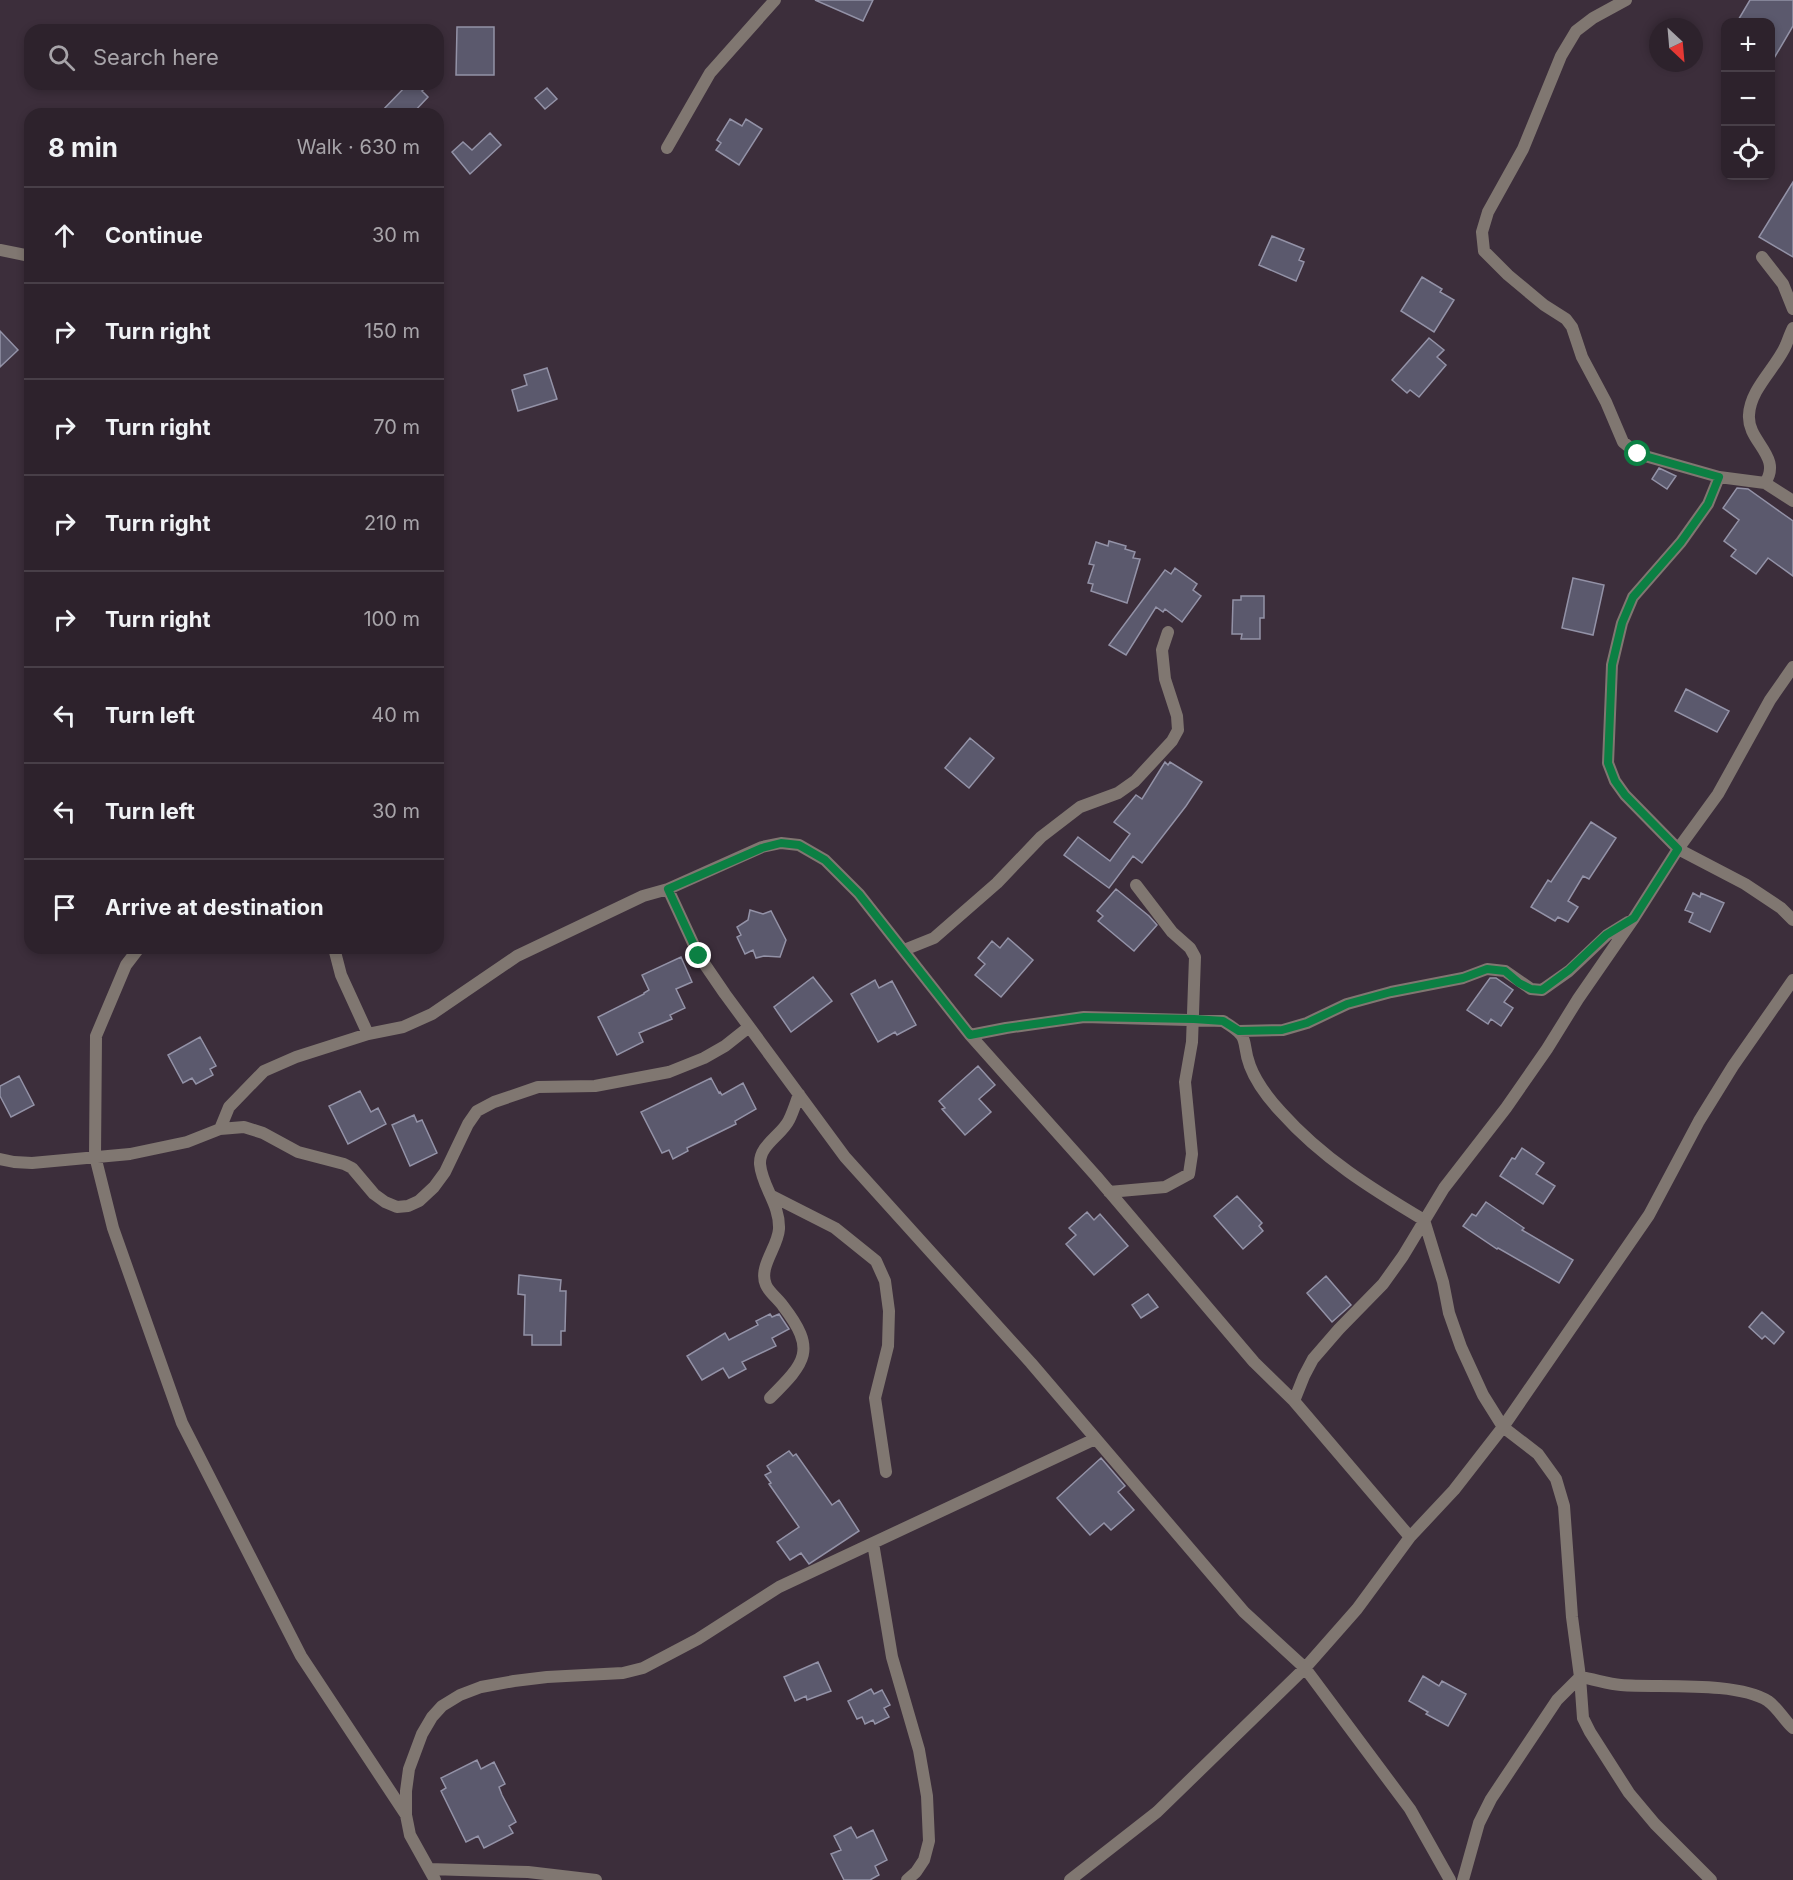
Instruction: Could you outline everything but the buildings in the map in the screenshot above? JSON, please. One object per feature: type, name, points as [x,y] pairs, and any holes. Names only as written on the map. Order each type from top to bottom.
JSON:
[{"type":"street","points":[[667,148],[710,73],[775,0]]},
{"type":"street","points":[[1626,0],[1593,18],[1576,31],[1561,56],[1523,149],[1488,212],[1482,232],[1484,251],[1544,305],[1566,319],[1572,327],[1582,357],[1606,402],[1623,442],[1638,454],[1719,477],[1765,483],[1793,501]]},
{"type":"street","points":[[0,250],[24,255]]},
{"type":"street","points":[[1762,256],[1783,285],[1793,309]]},
{"type":"street","points":[[1765,483],[1770,475],[1771,466],[1753,434],[1749,416],[1761,385],[1786,346],[1793,328]]},
{"type":"street","points":[[1719,477],[1708,504],[1681,542],[1633,597],[1622,623],[1612,665],[1608,763],[1615,781],[1625,795],[1678,849],[1745,884],[1781,908],[1793,920]]},
{"type":"street","points":[[904,950],[934,938],[997,883],[1041,837],[1080,807],[1118,793],[1127,787],[1172,741],[1178,729],[1177,716],[1165,680],[1162,650],[1168,632]]},
{"type":"street","points":[[1294,1401],[1313,1359],[1383,1284],[1403,1256],[1444,1188],[1506,1108],[1547,1049],[1678,849],[1718,794],[1770,700],[1793,667]]},
{"type":"street","points":[[220,1129],[229,1107],[264,1071],[296,1057],[368,1034],[403,1027],[432,1014],[517,956],[643,896],[668,889],[762,848],[781,843],[799,845],[825,860],[859,894],[970,1035],[1109,1192],[1254,1362],[1294,1401],[1410,1537]]},
{"type":"street","points":[[1109,1192],[1165,1187],[1190,1174],[1192,1154],[1185,1082],[1194,1019],[1195,957],[1190,948],[1172,932],[1136,885]]},
{"type":"street","points":[[668,889],[699,956],[845,1157],[1031,1363],[1244,1612],[1305,1668],[1410,1809],[1450,1880]]},
{"type":"street","points":[[1239,1031],[1282,1030],[1307,1023],[1347,1004],[1391,992],[1463,978],[1487,969],[1505,971],[1519,983],[1531,989],[1542,990],[1569,970],[1606,935],[1634,918]]},
{"type":"street","points":[[134,954],[126,965],[96,1036],[95,1156],[113,1228],[182,1423],[301,1656],[406,1815]]},
{"type":"street","points":[[336,954],[341,975],[368,1034]]},
{"type":"street","points":[[1070,1880],[1157,1812],[1305,1668],[1357,1608],[1410,1537],[1454,1490],[1503,1427],[1649,1215],[1716,1094],[1793,980]]},
{"type":"street","points":[[970,1035],[1084,1017],[1223,1021],[1239,1031],[1246,1042],[1249,1065],[1258,1082],[1280,1111],[1311,1143],[1360,1181],[1424,1220],[1443,1282],[1449,1313],[1461,1347],[1483,1395],[1503,1427],[1538,1454],[1556,1479],[1564,1506],[1572,1617],[1583,1718],[1623,1785],[1655,1824],[1711,1880]]},
{"type":"street","points":[[0,1159],[32,1162],[130,1154],[187,1142],[220,1129],[244,1127],[262,1133],[298,1152],[344,1164],[352,1168],[384,1202],[397,1207],[408,1206],[419,1201],[440,1180],[477,1111],[494,1102],[538,1087],[595,1086],[669,1072],[704,1058],[725,1046],[749,1027]]},
{"type":"street","points":[[770,1398],[791,1377],[800,1363],[805,1346],[798,1326],[766,1285],[765,1269],[779,1230],[778,1211],[764,1180],[760,1163],[762,1152],[789,1121],[799,1094]]},
{"type":"street","points":[[772,1196],[835,1228],[876,1261],[885,1281],[889,1311],[888,1347],[875,1398],[886,1472]]},
{"type":"street","points":[[435,1880],[410,1835],[406,1815],[406,1791],[409,1769],[422,1734],[442,1706],[460,1695],[481,1687],[547,1677],[622,1673],[643,1668],[698,1639],[778,1587],[1095,1439]]},
{"type":"street","points":[[873,1543],[892,1657],[919,1750],[927,1796],[929,1841],[924,1860],[907,1880]]},
{"type":"street","points":[[1580,1677],[1620,1685],[1669,1686],[1752,1694],[1767,1701],[1793,1728]]},
{"type":"street","points":[[1463,1880],[1479,1823],[1491,1799],[1557,1700],[1580,1677]]},
{"type":"street","points":[[429,1869],[528,1872],[596,1880]]},
{"type":"route","points":[[699,956],[668,889],[762,848],[781,843],[799,845],[825,860],[859,894],[970,1035],[1084,1017],[1194,1019],[1223,1021],[1239,1031],[1282,1030],[1307,1023],[1347,1004],[1391,992],[1463,978],[1487,969],[1505,971],[1519,983],[1531,989],[1542,990],[1569,970],[1606,935],[1634,918],[1678,849],[1625,795],[1615,781],[1608,763],[1612,665],[1622,623],[1633,597],[1681,542],[1708,504],[1719,477],[1638,454]]}]
